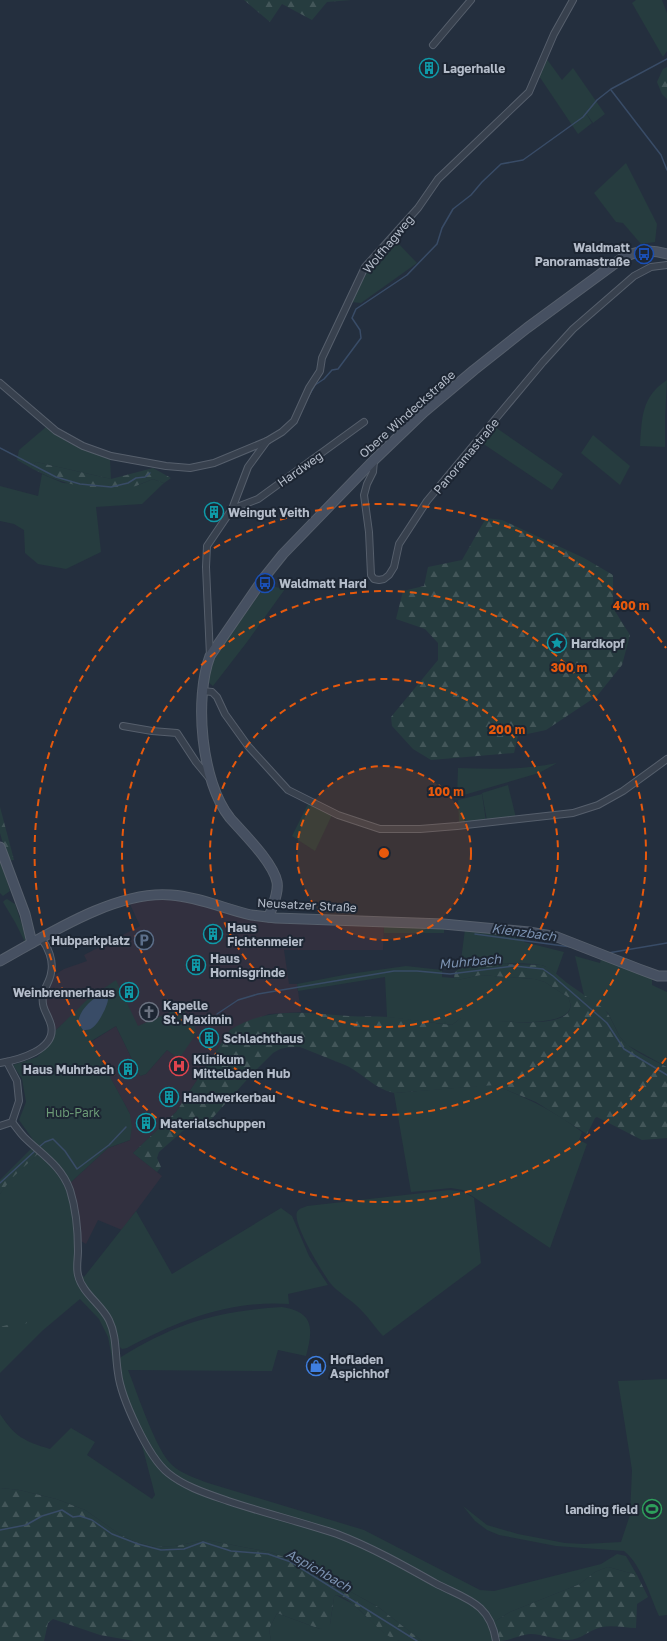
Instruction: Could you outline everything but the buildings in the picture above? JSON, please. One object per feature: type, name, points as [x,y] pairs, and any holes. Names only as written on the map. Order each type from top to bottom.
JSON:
[{"type":"street","points":[[433,45],[472,0]]},
{"type":"street","name":"Wolfhagweg","points":[[210,656],[206,567],[207,546],[232,509],[248,467],[267,441],[282,432],[294,421],[309,388],[320,371],[322,358],[365,266],[418,208],[438,178],[529,92],[554,34],[574,0]]},
{"type":"street","name":"Obere Windeckstraße","points":[[210,656],[262,581],[283,554],[374,460],[424,412],[527,328],[615,263],[628,255],[643,250],[667,254]]},
{"type":"street","name":"Panoramastraße","points":[[374,460],[373,472],[367,484],[364,495],[369,532],[370,575],[374,579],[379,580],[384,579],[389,575],[394,567],[399,544],[427,501],[548,357],[574,329],[634,276],[651,267],[667,265]]},
{"type":"street","points":[[0,383],[56,431],[83,446],[111,456],[166,466],[190,468],[214,463],[267,441]]},
{"type":"street","name":"Hardweg","points":[[232,509],[258,499],[364,422]]},
{"type":"street","points":[[204,765],[201,726],[203,691],[207,664],[210,656]]},
{"type":"street","points":[[203,691],[212,692],[217,697],[225,714],[248,746],[288,790],[338,815],[380,829],[420,829],[457,826],[574,813],[598,805],[624,791],[653,771],[667,759]]},
{"type":"street","points":[[123,726],[152,732],[177,733],[204,765],[229,816],[262,856],[275,876],[277,887],[268,917]]},
{"type":"street","points":[[0,847],[24,914],[32,943]]},
{"type":"street","name":"Neusatzer Straße","points":[[0,961],[72,921],[91,913],[129,899],[152,895],[171,895],[189,898],[252,915],[268,917],[443,924],[504,929],[557,937],[658,976],[667,976]]},
{"type":"street","points":[[0,1063],[37,1052],[47,1043],[52,1030],[42,1003],[43,994],[51,973],[52,962],[44,942],[24,914]]},
{"type":"street","points":[[7,1062],[16,1081],[19,1101],[12,1122]]},
{"type":"street","points":[[0,1126],[12,1122]]},
{"type":"street","points":[[12,1122],[23,1137],[52,1162],[69,1188],[78,1229],[78,1277],[83,1286],[109,1320],[117,1354],[117,1371],[120,1389],[127,1407],[148,1446],[168,1473],[186,1484],[210,1495],[270,1515],[335,1534],[366,1546],[479,1606],[486,1613],[492,1624],[496,1641]]},
{"type":"shaded area","name":"Klinikum Mittelbaden Hub","points":[[163,898],[188,900],[249,917],[384,923],[383,950],[284,950],[289,984],[297,984],[301,1012],[269,1014],[230,1030],[176,1112],[133,1153],[162,1176],[122,1230],[98,1220],[86,1244],[79,1240],[70,1183],[108,1148],[130,1140],[130,1114],[91,1042],[116,1026],[140,1076],[146,1074],[167,1050],[180,1059],[182,1007],[139,1027],[68,1019],[56,1030],[44,1007],[43,997],[53,976],[64,969],[87,961],[84,955],[140,926],[129,902]]},
{"type":"green space","points":[[244,0],[351,0],[327,2],[312,20],[282,4],[270,22]]},
{"type":"green space","points":[[636,0],[662,0],[667,13],[667,51],[663,57],[632,3]]},
{"type":"green space","points":[[546,58],[562,80],[573,68],[605,114],[593,123],[584,110],[592,123],[578,134],[539,76]]},
{"type":"green space","points":[[667,67],[667,99],[662,94],[657,82],[663,69]]},
{"type":"green space","points":[[626,163],[657,224],[655,242],[641,244],[623,223],[616,222],[594,193]]},
{"type":"green space","points":[[394,239],[417,263],[361,303],[351,302],[374,260]]},
{"type":"green space","points":[[667,380],[665,447],[640,446],[644,409],[652,394]]},
{"type":"green space","points":[[46,427],[69,443],[110,458],[111,479],[36,462],[31,468],[17,460],[19,450]]},
{"type":"green space","points":[[495,427],[563,474],[552,490],[482,443]]},
{"type":"green space","points":[[593,435],[630,466],[620,485],[581,453]]},
{"type":"green space","points":[[36,462],[111,479],[153,468],[171,478],[164,483],[153,479],[136,486],[109,489],[95,488],[68,483],[43,474],[31,468]]},
{"type":"green space","points":[[42,474],[63,483],[136,486],[153,479],[164,483],[142,504],[96,507],[101,552],[66,569],[38,564],[25,553],[24,530],[14,524],[0,521],[0,486],[38,496]]},
{"type":"green space","points":[[486,518],[502,520],[584,558],[613,575],[613,608],[630,635],[622,665],[597,696],[546,730],[518,736],[514,753],[431,760],[413,749],[392,726],[391,717],[438,660],[438,643],[425,629],[396,619],[403,591],[424,586],[428,567],[462,560]]},
{"type":"green space","points":[[266,585],[285,589],[213,686],[208,682],[211,664],[215,656]]},
{"type":"green space","points":[[557,763],[539,773],[457,797],[458,768],[520,768]]},
{"type":"green space","points":[[508,785],[516,818],[487,821],[482,793]]},
{"type":"green space","points":[[482,794],[486,821],[459,823],[458,800]]},
{"type":"green space","points":[[308,804],[332,815],[315,851],[292,836]]},
{"type":"green space","points":[[0,807],[14,860],[8,861],[0,833]]},
{"type":"green space","points":[[0,857],[10,891],[3,896],[0,893]]},
{"type":"green space","points":[[7,899],[15,904],[26,937],[25,942],[3,902]]},
{"type":"green space","points":[[384,923],[444,927],[444,933],[384,933]]},
{"type":"green space","points":[[465,929],[524,934],[524,942],[564,952],[556,974],[545,966],[521,963],[460,968]]},
{"type":"green space","points":[[575,956],[600,963],[601,959],[652,978],[652,985],[667,992],[667,1067],[627,1045],[620,1037],[608,1013],[584,995]]},
{"type":"green space","points":[[493,964],[541,965],[549,968],[567,983],[603,1008],[624,1042],[642,1054],[667,1067],[667,1138],[642,1140],[597,1117],[595,1118],[587,1134],[536,1102],[495,1085],[394,1093],[380,1088],[345,1065],[300,1047],[289,1047],[280,1049],[273,1053],[207,1124],[203,1125],[198,1120],[193,1122],[159,1152],[157,1158],[161,1167],[157,1172],[133,1153],[176,1112],[230,1030],[244,1022],[259,1017],[273,1014],[303,1013],[388,1017],[452,1025],[461,1018],[465,1017],[510,1022],[548,1021],[563,1017],[570,1009],[568,997],[545,982],[535,979],[481,975],[457,980],[454,978],[455,972],[460,968]]},
{"type":"green space","points":[[406,966],[442,970],[442,977],[454,978],[457,980],[481,975],[535,979],[545,982],[568,997],[570,1009],[562,1016],[547,1021],[507,1022],[461,1018],[452,1025],[387,1017],[385,977],[298,991],[297,984],[349,974]]},
{"type":"green space","name":"Hub-Park","points":[[116,980],[138,1026],[182,1007],[195,1028],[196,1034],[179,1059],[167,1050],[146,1074],[140,1076],[116,1026],[91,1041],[130,1114],[132,1127],[130,1140],[108,1148],[70,1183],[55,1162],[36,1144],[19,1120],[26,1102],[22,1079],[13,1065],[37,1057],[49,1045],[56,1030],[87,1000]]},
{"type":"green space","points":[[495,1085],[518,1095],[572,1124],[582,1132],[579,1140],[587,1144],[550,1248],[463,1190],[451,1188],[411,1192],[394,1093]]},
{"type":"green space","points":[[33,1147],[40,1152],[11,1179],[0,1194],[0,1180]]},
{"type":"green space","points":[[40,1152],[61,1180],[70,1201],[75,1225],[75,1267],[86,1288],[103,1313],[109,1326],[114,1348],[116,1379],[108,1337],[99,1319],[80,1299],[42,1331],[0,1373],[0,1194],[10,1179]]},
{"type":"green space","points":[[449,1190],[464,1192],[474,1198],[481,1263],[383,1336],[354,1303],[331,1284],[315,1260],[303,1237],[297,1218],[297,1212],[307,1206]]},
{"type":"green space","points":[[281,1208],[292,1216],[309,1256],[328,1285],[288,1294],[289,1304],[246,1305],[205,1314],[166,1329],[127,1348],[122,1349],[120,1347],[114,1329],[88,1290],[80,1274],[84,1277],[136,1211],[172,1274]]},
{"type":"green space","points":[[282,1307],[293,1309],[301,1313],[306,1318],[309,1324],[310,1338],[306,1356],[278,1350],[272,1371],[128,1370],[153,1435],[166,1458],[172,1465],[189,1476],[208,1483],[364,1530],[480,1590],[494,1591],[601,1564],[617,1554],[626,1556],[637,1575],[608,1567],[595,1572],[580,1584],[510,1612],[494,1622],[489,1613],[474,1600],[380,1551],[197,1487],[180,1478],[160,1462],[129,1406],[121,1377],[119,1360],[121,1357],[141,1345],[179,1327],[237,1312]]},
{"type":"green space","points":[[25,1320],[27,1323],[0,1334],[0,1327]]},
{"type":"green space","points":[[667,1379],[667,1615],[659,1616],[640,1572],[624,1551],[556,1546],[499,1535],[487,1530],[475,1521],[463,1506],[487,1525],[518,1534],[565,1543],[584,1544],[621,1542],[630,1515],[632,1470],[618,1381]]},
{"type":"green space","points":[[0,1414],[10,1428],[21,1437],[50,1449],[71,1428],[95,1442],[87,1455],[152,1499],[155,1495],[139,1434],[170,1477],[261,1515],[326,1533],[363,1547],[475,1605],[487,1622],[493,1641],[422,1641],[378,1607],[295,1561],[270,1552],[206,1540],[175,1546],[155,1547],[135,1542],[119,1534],[85,1510],[56,1499],[19,1490],[0,1488]]},
{"type":"green space","points":[[0,1488],[19,1490],[56,1499],[85,1510],[119,1534],[135,1542],[155,1547],[175,1546],[206,1540],[270,1552],[295,1561],[378,1607],[422,1641],[400,1641],[392,1638],[375,1625],[352,1603],[336,1595],[334,1597],[330,1624],[328,1628],[320,1629],[277,1613],[269,1629],[271,1641],[134,1641],[100,1635],[53,1619],[48,1623],[44,1641],[0,1641]]},
{"type":"green space","points":[[608,1567],[637,1575],[648,1597],[637,1604],[636,1628],[606,1626],[593,1630],[573,1640],[531,1634],[498,1641],[494,1622],[510,1612],[580,1584],[595,1572]]},
{"type":"green space","points":[[336,1595],[353,1604],[382,1631],[399,1641],[271,1641],[269,1629],[277,1613],[320,1629],[330,1624],[334,1597]]},
{"type":"water","points":[[101,995],[108,998],[103,1014],[94,1026],[88,1030],[83,1030],[78,1023],[83,1010],[93,999]]},
{"type":"waterway","points":[[308,397],[315,385],[324,379],[332,370],[338,369],[361,338],[360,330],[352,318],[356,309],[407,275],[437,244],[442,228],[453,209],[471,195],[501,164],[523,160],[583,117],[597,100],[611,89],[667,59]]},
{"type":"waterway","points":[[611,90],[661,155],[667,170]]},
{"type":"waterway","points":[[0,448],[56,477],[80,484],[111,487],[128,483],[136,478],[145,477],[150,473]]},
{"type":"waterway","name":"Kienzbach","points":[[475,934],[571,947]]},
{"type":"waterway","name":"Kienzbach","points":[[608,953],[667,943]]},
{"type":"waterway","name":"Muhrbach","points":[[217,1014],[238,1000],[258,994],[394,971],[417,971],[450,974],[514,966],[543,969],[607,1023],[624,1049],[667,1075]]},
{"type":"waterway","name":"Muhrbach","points":[[39,1147],[45,1142],[53,1139],[65,1151],[77,1169],[109,1145],[126,1127]]},
{"type":"waterway","name":"Muhrbach","points":[[0,1183],[36,1150]]},
{"type":"waterway","name":"Aspichbach","points":[[0,1530],[26,1525],[42,1516],[62,1510],[73,1517],[80,1516],[92,1520],[112,1534],[138,1544],[161,1550],[184,1549],[203,1542],[231,1551],[268,1554],[291,1562],[417,1641]]},
{"type":"place","name":"Lagerhalle","points":[[429,68]]},
{"type":"place","name":"Waldmatt Panoramastraße","points":[[644,254]]},
{"type":"place","name":"Weingut Veith","points":[[214,512]]},
{"type":"place","name":"Waldmatt Hard","points":[[265,583]]},
{"type":"place","name":"Hardkopf","points":[[557,643]]},
{"type":"place","name":"Haus Fichtenmeier","points":[[213,934]]},
{"type":"place","name":"Hubparkplatz","points":[[144,940]]},
{"type":"place","name":"Haus Hornisgrinde","points":[[196,965]]},
{"type":"place","name":"Weinbrennerhaus","points":[[129,992]]},
{"type":"place","name":"Kapelle St. Maximin","points":[[149,1012]]},
{"type":"place","name":"Schlachthaus","points":[[209,1038]]},
{"type":"place","name":"Klinikum Mittelbaden Hub","points":[[179,1066]]},
{"type":"place","name":"Haus Muhrbach","points":[[128,1069]]},
{"type":"place","name":"Handwerkerbau","points":[[169,1097]]},
{"type":"place","name":"Materialschuppen","points":[[146,1123]]},
{"type":"place","name":"Hofladen Aspichhof","points":[[316,1366]]},
{"type":"place","name":"landing field","points":[[652,1509]]}]
